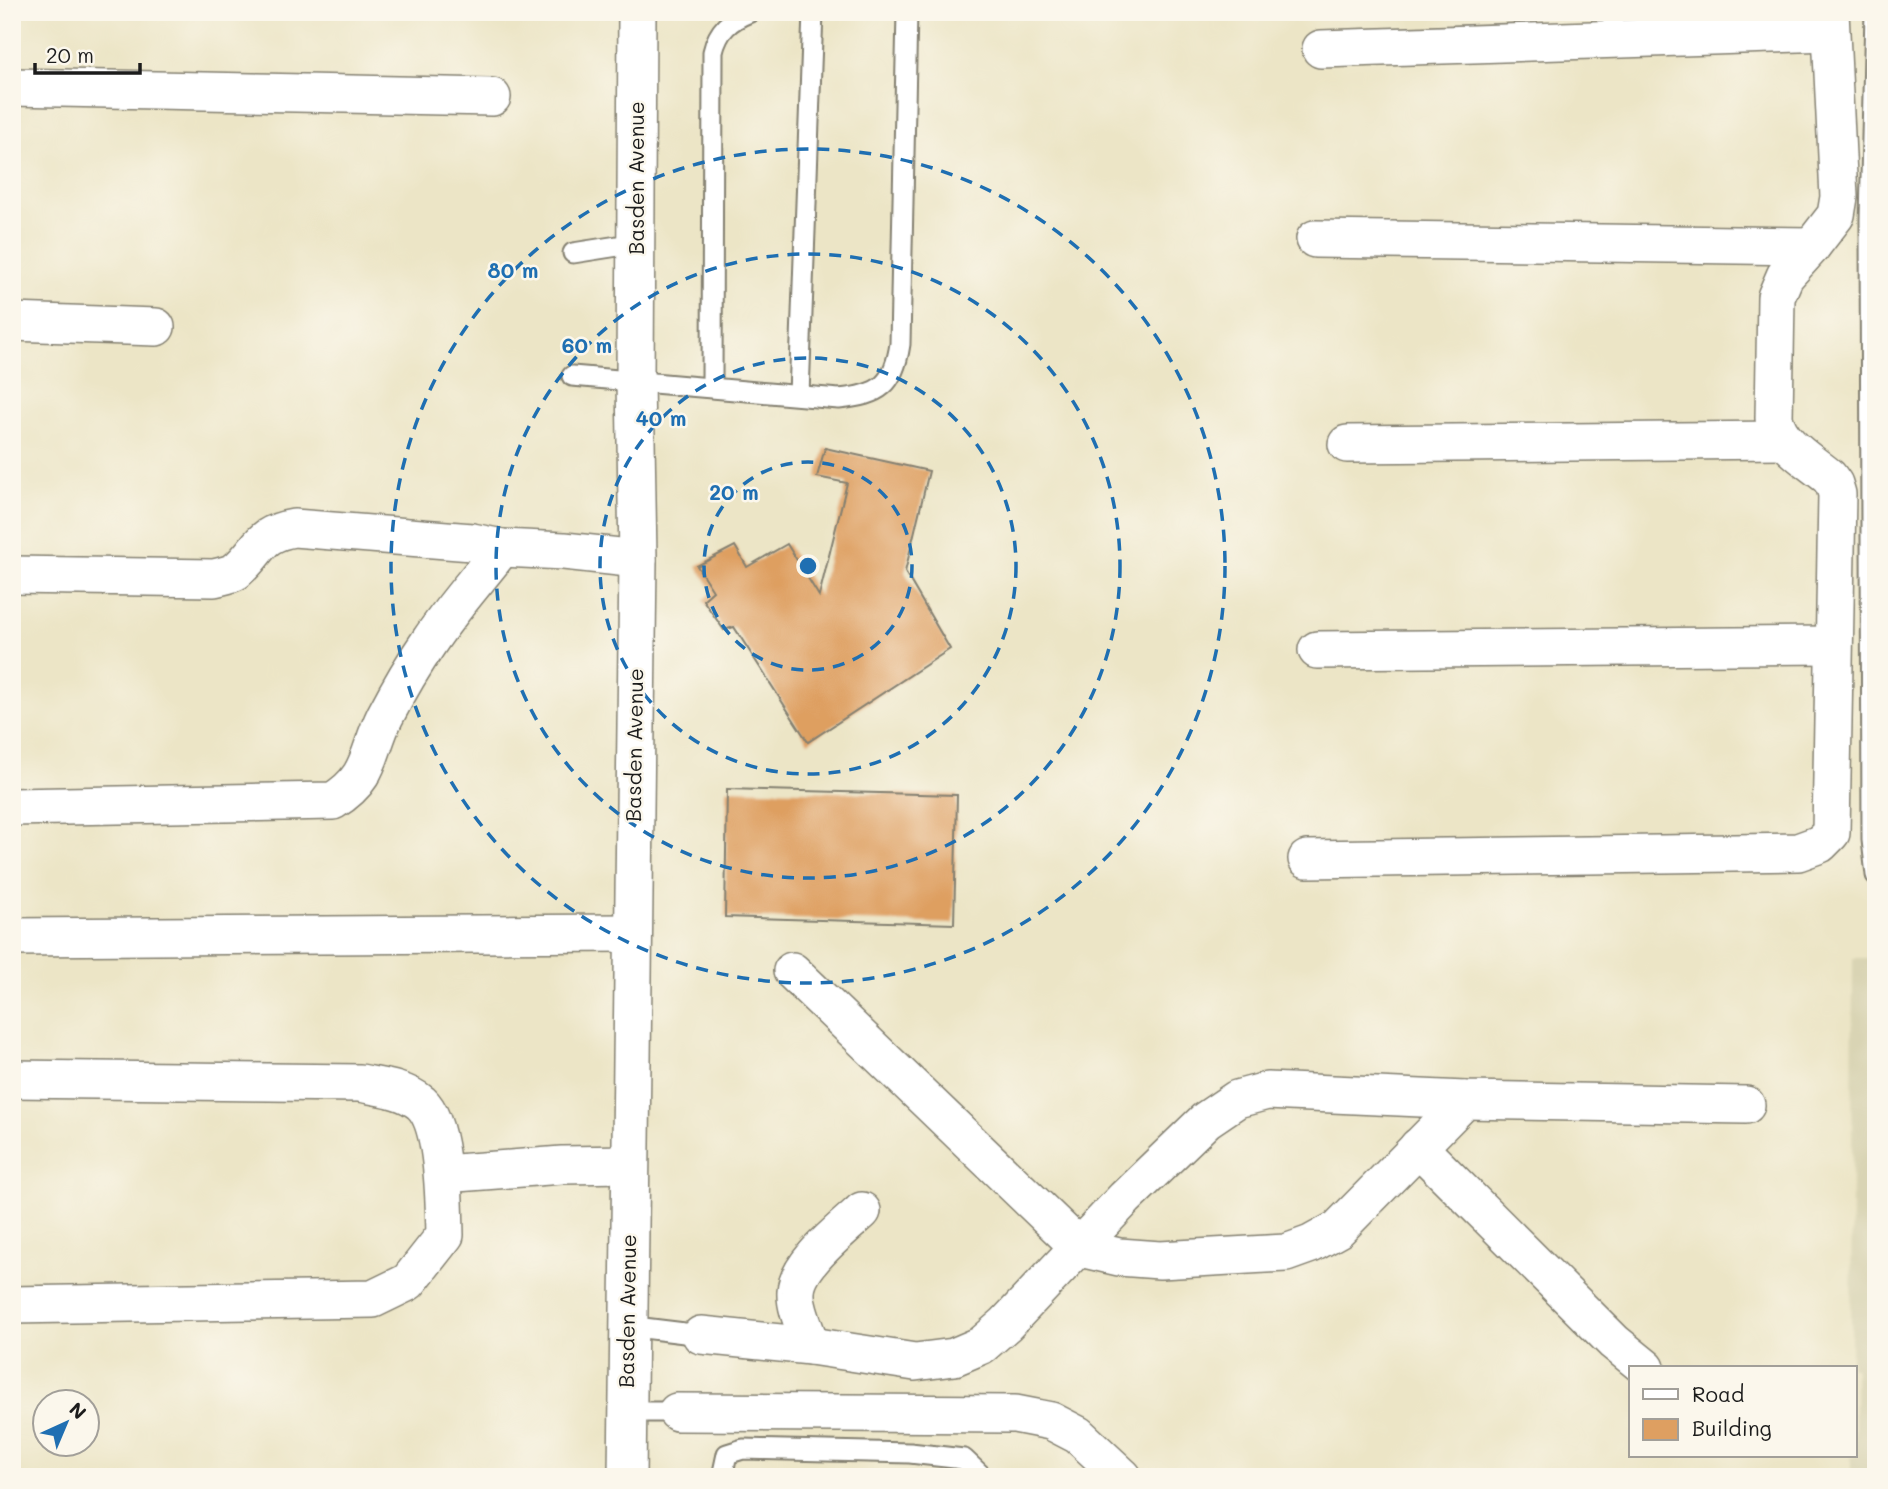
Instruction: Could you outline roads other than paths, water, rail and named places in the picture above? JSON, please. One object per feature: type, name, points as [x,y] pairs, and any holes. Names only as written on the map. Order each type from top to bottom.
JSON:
[{"type":"street","name":"Basden Avenue","points":[[626,1477],[638,559],[635,380],[637,12]]},
{"type":"street","points":[[1307,859],[1804,852],[1827,839],[1831,833],[1837,494],[1834,484],[1784,440],[1777,430],[1774,418],[1776,297],[1785,276],[1836,215],[1839,197],[1830,22],[1321,50]]},
{"type":"street","points":[[12,87],[492,97]]},
{"type":"street","points":[[1315,239],[1812,246]]},
{"type":"street","points":[[12,322],[156,327]]},
{"type":"street","points":[[1347,444],[1784,440]]},
{"type":"street","points":[[12,575],[214,578],[233,573],[263,539],[276,531],[294,528],[638,559]]},
{"type":"street","points":[[12,807],[333,801],[361,778],[384,718],[403,683],[429,642],[502,548]]},
{"type":"street","points":[[1317,650],[1833,645]]},
{"type":"street","points":[[12,937],[632,933]]},
{"type":"street","points":[[792,971],[1080,1248],[1119,1257],[1160,1260],[1286,1253],[1311,1244],[1338,1229],[1465,1100]]},
{"type":"street","points":[[12,1079],[360,1083],[398,1090],[422,1104],[435,1128],[443,1174],[445,1235],[408,1282],[373,1299],[12,1305]]},
{"type":"street","points":[[701,1335],[811,1346],[915,1362],[954,1357],[982,1345],[1080,1248],[1125,1198],[1206,1120],[1237,1099],[1267,1091],[1465,1100],[1746,1105]]},
{"type":"street","points":[[1418,1147],[1614,1342],[1644,1366]]},
{"type":"street","points":[[443,1174],[562,1164],[630,1164]]},
{"type":"street","points":[[811,1346],[797,1303],[796,1292],[800,1279],[814,1257],[862,1211]]},
{"type":"street","points":[[677,1412],[1015,1415],[1051,1421],[1078,1435],[1123,1477]]},
{"type":"lane","points":[[712,387],[713,52],[724,27],[733,19],[750,12]]},
{"type":"lane","points":[[799,395],[813,12]]},
{"type":"lane","points":[[572,376],[839,398],[866,396],[879,390],[897,365],[900,344],[907,12]]},
{"type":"lane","points":[[1875,12],[1870,220],[1873,497],[1872,839],[1876,875]]},
{"type":"lane","points":[[573,253],[637,243]]},
{"type":"lane","points":[[627,1326],[701,1335]]},
{"type":"lane","points":[[626,1412],[677,1412]]},
{"type":"lane","points":[[722,1477],[727,1454],[743,1450],[910,1453],[964,1459],[983,1477]]}]
